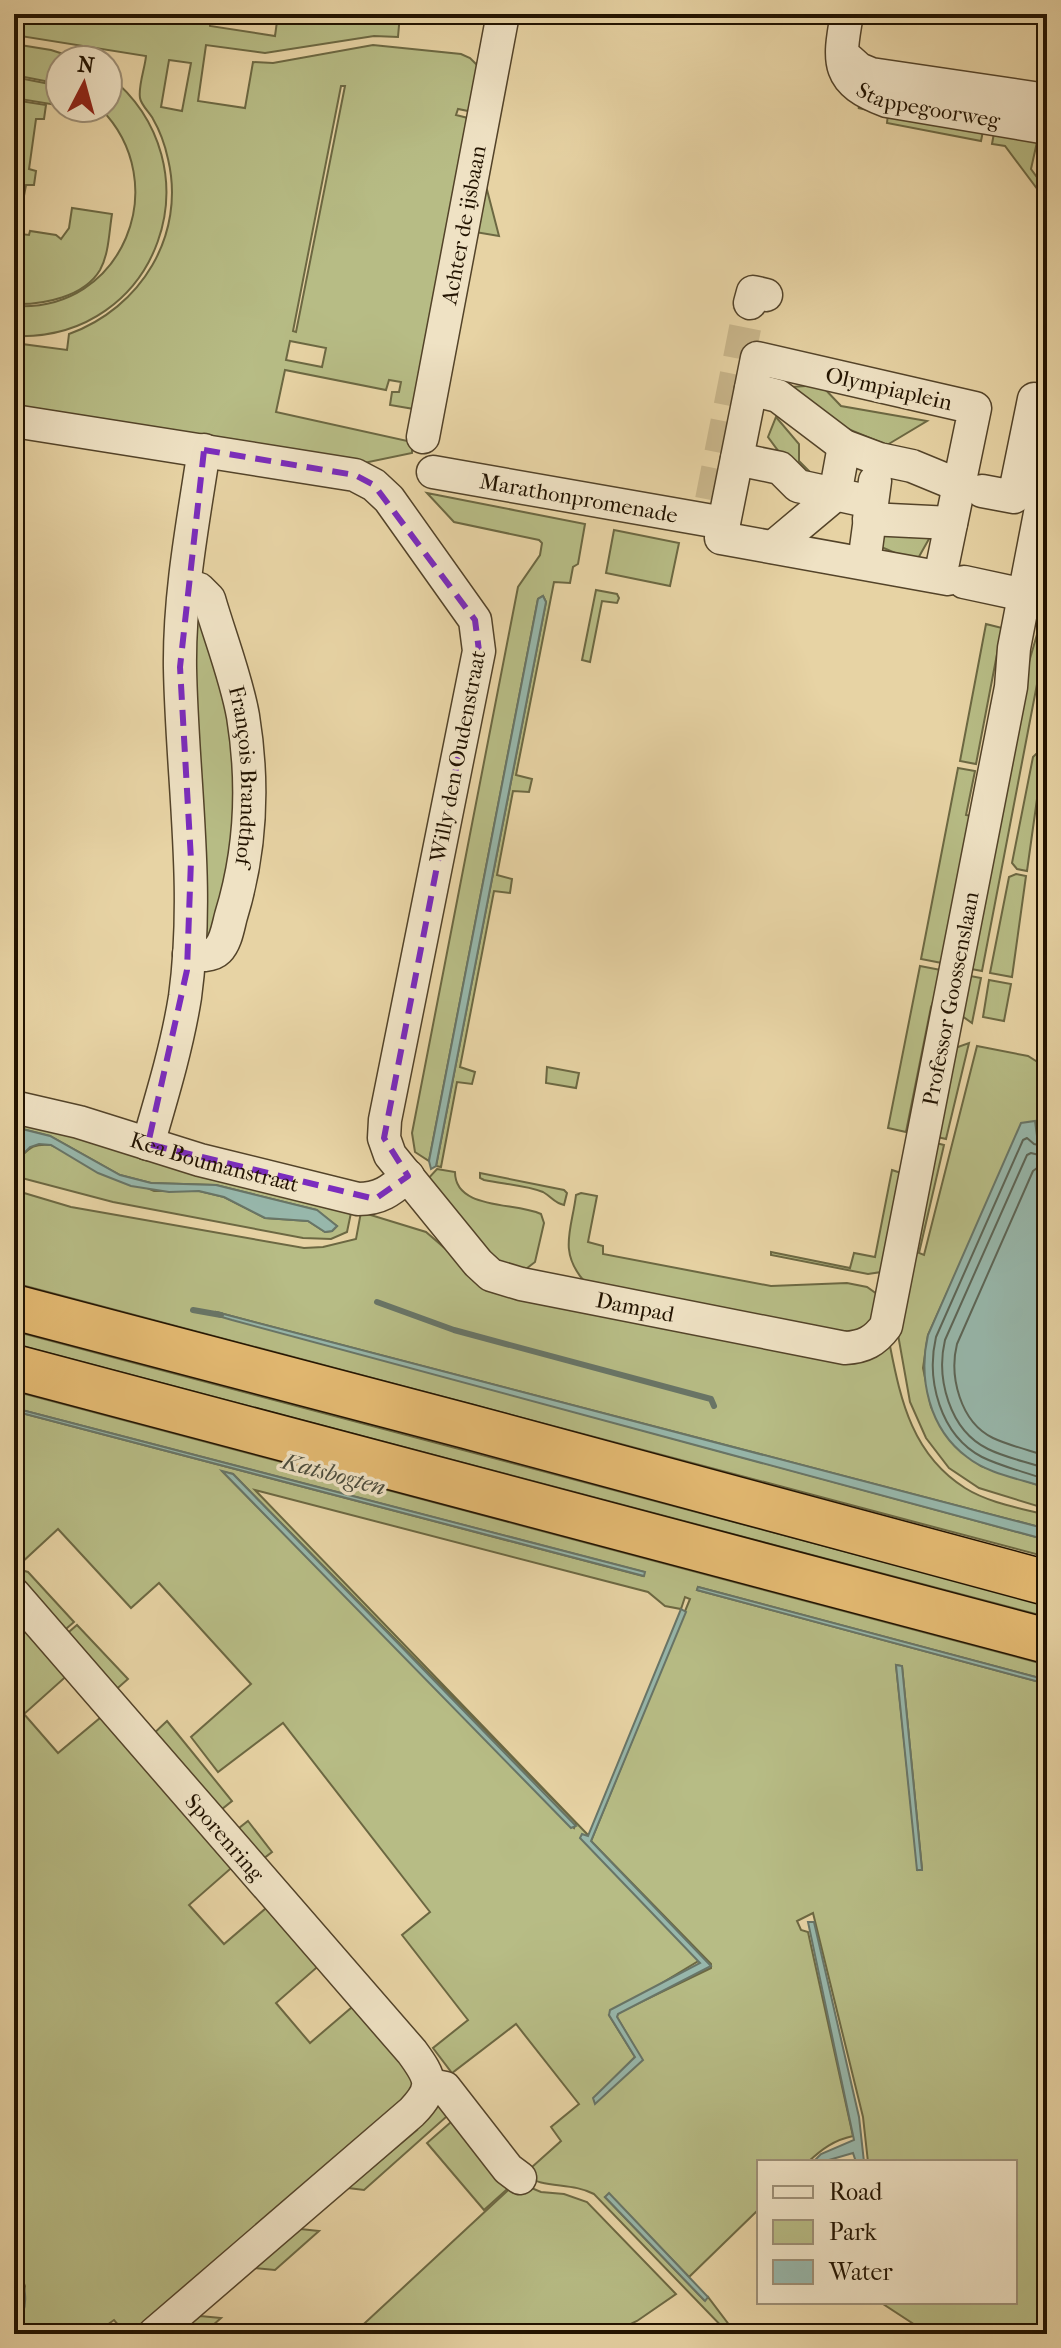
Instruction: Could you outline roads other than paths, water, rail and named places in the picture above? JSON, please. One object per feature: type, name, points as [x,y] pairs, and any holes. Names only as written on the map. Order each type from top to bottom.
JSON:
[{"type":"highway","points":[[14,1307],[1047,1583]]},
{"type":"highway","points":[[14,1367],[1047,1641]]},
{"type":"street","name":"Achter de ijsbaan","points":[[423,437],[503,14]]},
{"type":"street","name":"Stappegoorweg","points":[[844,33],[850,63],[871,74],[1047,100]]},
{"type":"street","name":"Stappegoorweg","points":[[844,33],[845,73],[863,92],[887,101],[1047,128]]},
{"type":"street","name":"Olympiaplein","points":[[714,514],[737,459],[757,358],[975,408],[968,488],[951,523],[950,579]]},
{"type":"street","points":[[751,389],[778,396],[844,446],[879,459],[912,466],[968,488],[1014,497],[1034,399]]},
{"type":"street","name":"Willy den Oudenstraat","points":[[14,421],[355,475],[374,485],[389,499],[475,620],[479,651],[385,1120],[384,1138],[390,1155],[408,1176]]},
{"type":"street","points":[[773,547],[835,495],[844,446]]},
{"type":"street","points":[[148,1144],[180,1023],[189,954],[191,860],[180,667],[185,586],[204,450]]},
{"type":"street","points":[[737,459],[780,468],[798,486],[835,495],[870,510],[951,523]]},
{"type":"street","points":[[864,563],[879,459]]},
{"type":"street","name":"Marathonpromenade","points":[[433,472],[714,514]]},
{"type":"street","name":"Professor Goossenslaan","points":[[1037,598],[1047,477]]},
{"type":"street","points":[[714,514],[721,538],[950,579],[1037,598]]},
{"type":"street","name":"Professor Goossenslaan","points":[[889,1311],[1011,687],[1020,674],[1028,651],[1047,554]]},
{"type":"street","name":"François Brandthof","points":[[185,586],[199,589],[209,599],[242,712],[250,780],[249,829],[240,885],[223,942],[217,951],[209,955],[189,954]]},
{"type":"street","name":"Kea Boumanstraat","points":[[14,1107],[358,1199],[375,1199],[387,1194],[408,1176]]},
{"type":"street","name":"Dampad","points":[[408,1176],[478,1263],[491,1275],[507,1280],[845,1348],[866,1345],[877,1338],[886,1326],[889,1311]]},
{"type":"street","name":"Sporenring","points":[[14,1594],[412,2052],[426,2070],[430,2085],[445,2088],[508,2169],[520,2178]]},
{"type":"street","points":[[154,2334],[412,2112],[425,2098],[430,2085]]},
{"type":"water","points":[[543,596],[546,602],[436,1166],[431,1169],[429,1161],[538,599]]},
{"type":"water","points":[[1035,1121],[1037,1136],[1047,1140],[1047,1488],[985,1468],[954,1445],[935,1417],[926,1385],[925,1368],[928,1335],[1021,1123]]},
{"type":"water","points":[[14,1127],[50,1136],[120,1175],[151,1183],[216,1185],[317,1210],[337,1226],[325,1232],[308,1221],[265,1218],[224,1197],[199,1191],[169,1192],[131,1186],[98,1173],[51,1145],[30,1147],[14,1163]]},
{"type":"water","points":[[216,1312],[1047,1529],[1047,1540],[232,1320],[215,1315]]},
{"type":"water","points":[[14,1408],[645,1572],[644,1576],[14,1411]]},
{"type":"water","points":[[222,1471],[233,1474],[576,1826],[571,1828]]},
{"type":"water","points":[[698,1587],[1047,1680],[1047,1684],[697,1590]]},
{"type":"water","points":[[681,1609],[686,1612],[591,1841],[711,1966],[618,2014],[643,2060],[595,2104],[593,2098],[635,2057],[609,2015],[610,2010],[700,1963],[580,1838],[582,1834],[588,1836]]},
{"type":"water","points":[[896,1665],[902,1666],[922,1870],[917,1870]]},
{"type":"water","points":[[808,1922],[814,1922],[859,2117],[864,2160],[855,2160],[853,2153],[829,2160],[815,2160],[821,2154],[854,2140]]},
{"type":"water","points":[[609,2193],[708,2297],[705,2301],[605,2197]]},
{"type":"water","points":[[14,2258],[21,2275],[25,2302],[24,2311],[14,2326]]},
{"type":"waterway","points":[[377,1302],[454,1330],[711,1399],[714,1406]]},
{"type":"waterway","points":[[193,1310],[221,1315]]},
{"type":"tunnel","points":[[711,500],[750,303]]},
{"type":"water label","name":"Katsbogten","points":[[334,1474]]}]
